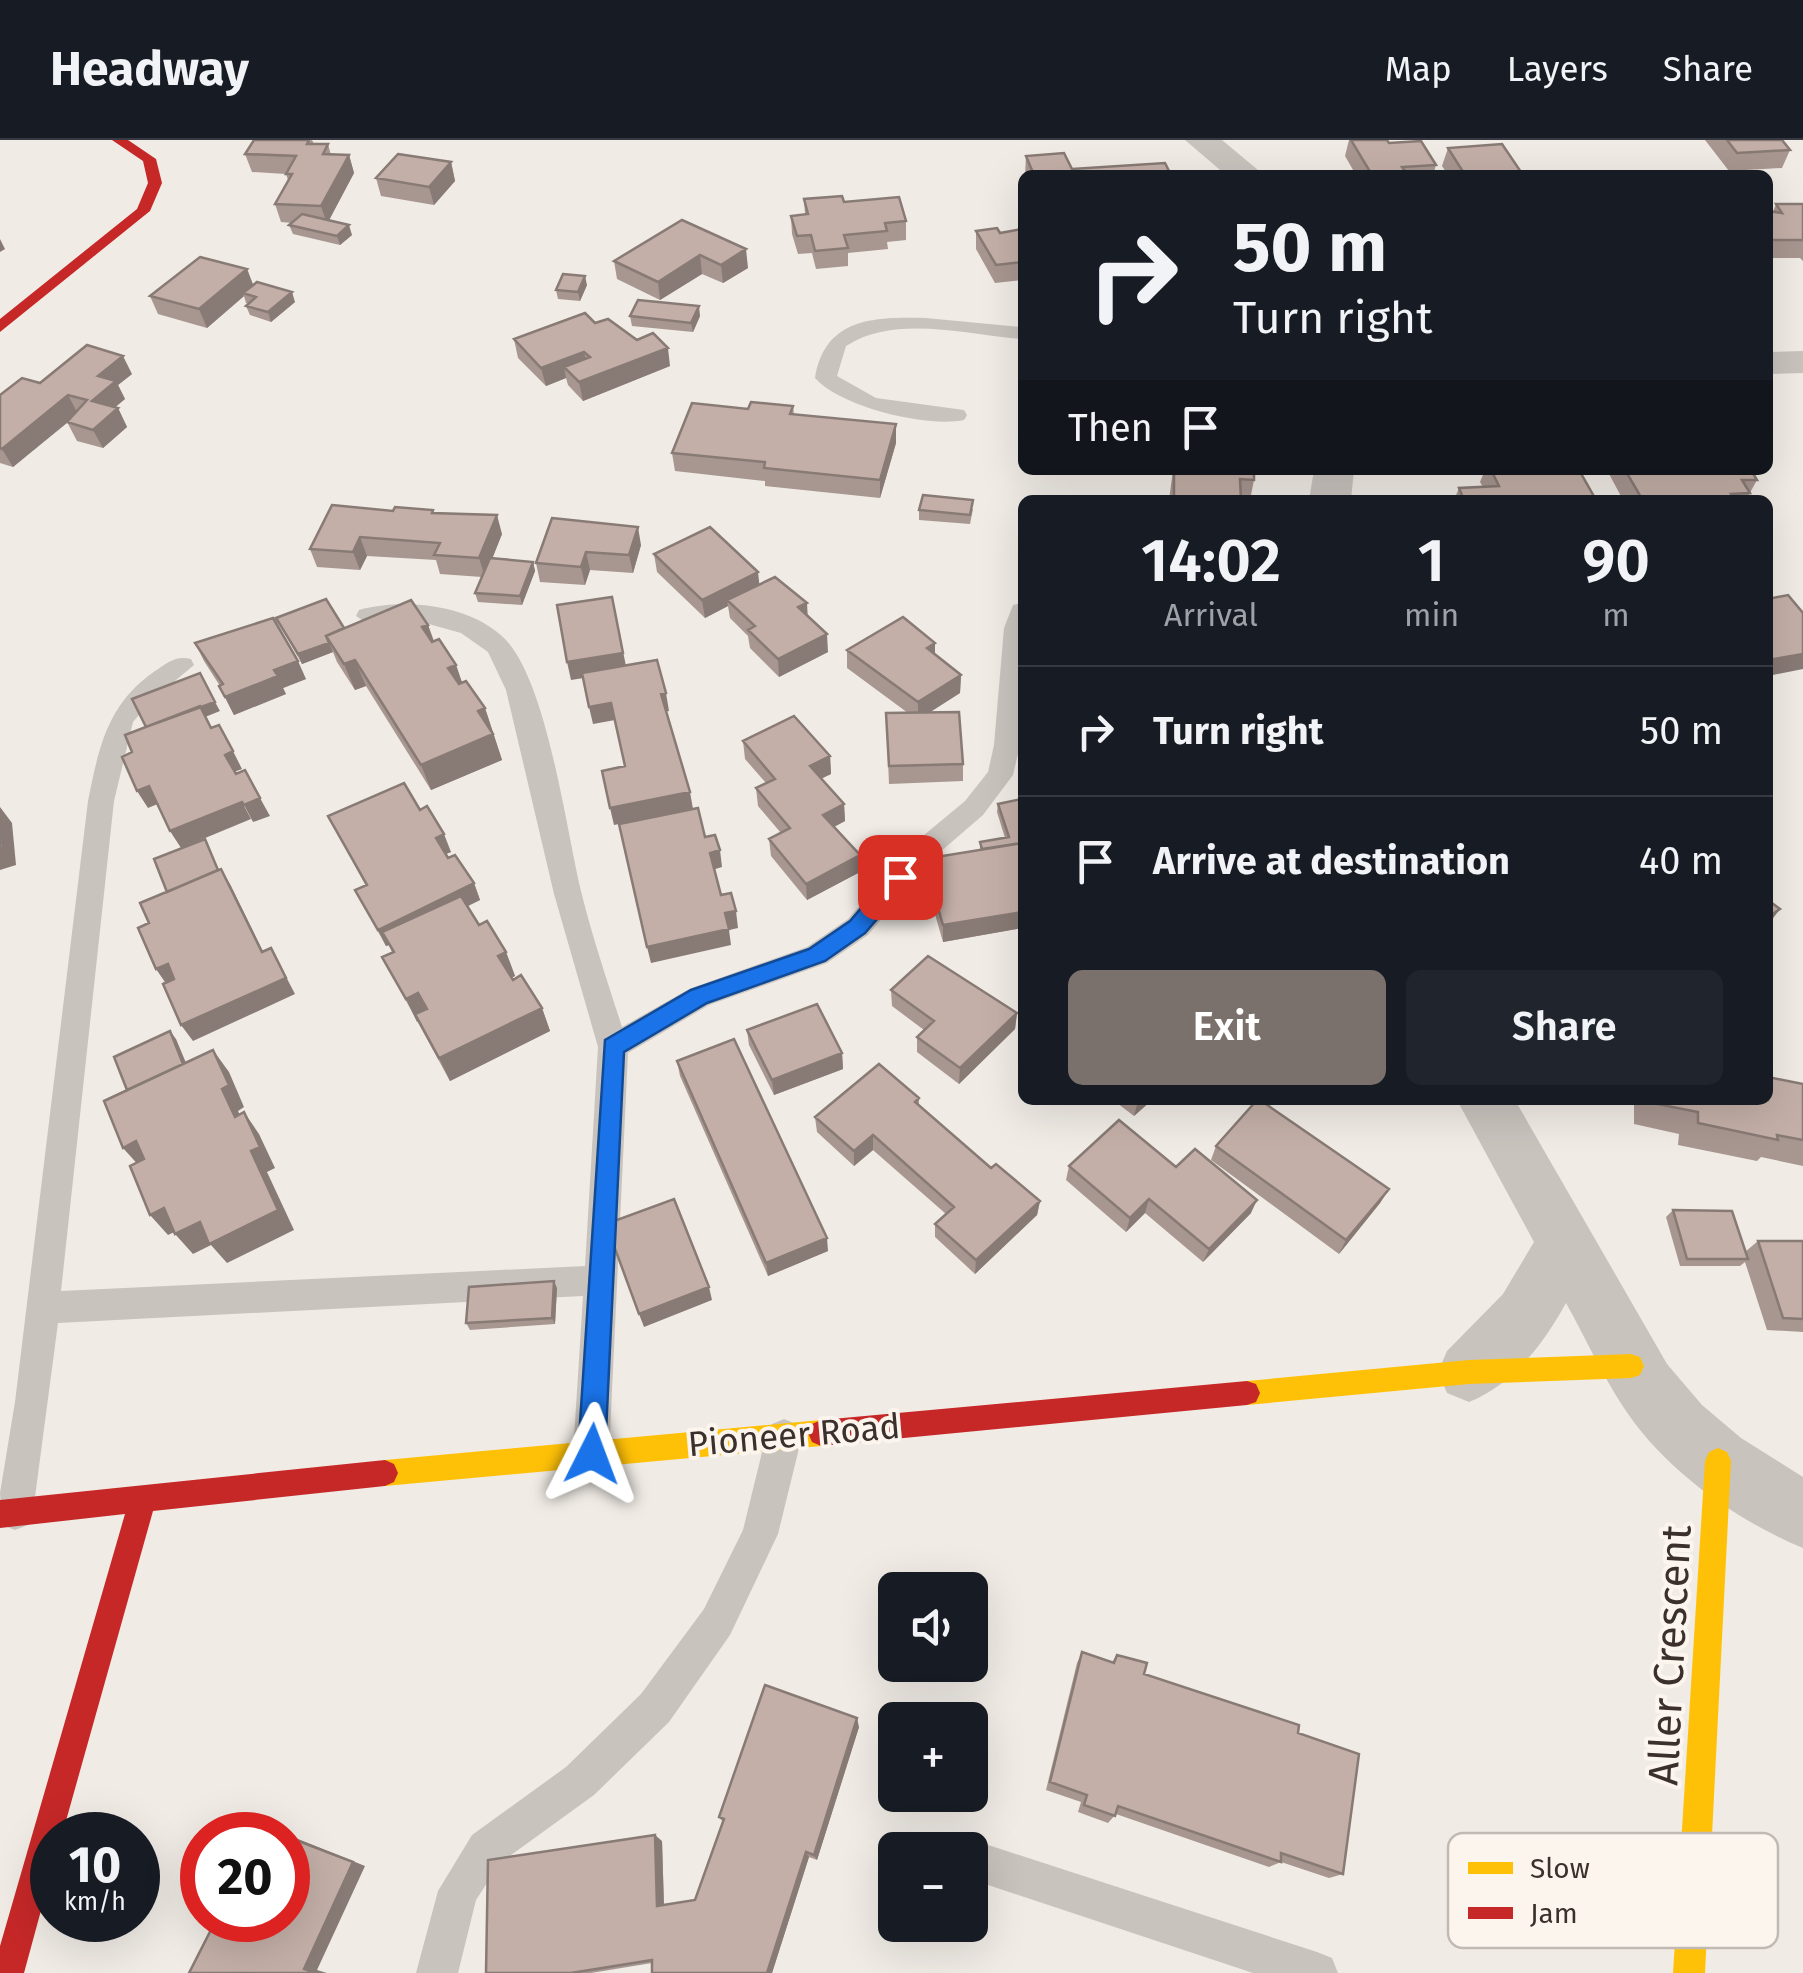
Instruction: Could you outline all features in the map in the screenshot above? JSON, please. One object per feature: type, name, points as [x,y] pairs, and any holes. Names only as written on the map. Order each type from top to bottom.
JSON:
[{"type":"street","points":[[0,327],[143,211],[155,183],[149,159],[119,140]]},
{"type":"street","points":[[1202,140],[1241,170]]},
{"type":"street","points":[[1773,362],[1803,362]]},
{"type":"street","points":[[1488,1105],[1631,1366],[1679,1427],[1718,1461],[1803,1515]]},
{"type":"street","points":[[1469,1372],[1510,1336],[1532,1308],[1551,1277],[1563,1243]]},
{"type":"street","name":"Pioneer Road","points":[[8,1513],[144,1496],[1469,1372],[1631,1366]]},
{"type":"street","name":"Aller Crescent","points":[[1697,1833],[1718,1461]]},
{"type":"street","points":[[8,1973],[144,1496]]},
{"type":"street","name":"Aller Crescent","points":[[1689,1973],[1690,1948]]},
{"type":"lane","points":[[956,415],[870,404],[840,392],[826,378],[830,354],[840,341],[878,324],[1018,333]]},
{"type":"lane","points":[[368,616],[416,612],[449,620],[498,647],[517,679],[569,898],[613,1047],[592,1454]]},
{"type":"lane","points":[[613,1047],[699,996],[817,955],[858,927],[922,852],[974,808],[1000,775],[1007,745],[1018,622]]},
{"type":"lane","points":[[8,1513],[32,1402],[101,800],[115,733],[126,708],[139,692],[182,664]]},
{"type":"lane","points":[[41,1308],[600,1280]]},
{"type":"lane","points":[[438,1973],[458,1890],[486,1849],[580,1781],[655,1708],[717,1622],[760,1534],[784,1436]]},
{"type":"lane","points":[[988,1865],[1317,1973]]},
{"type":"building","points":[[254,140],[309,140],[307,144],[328,144],[323,154],[349,155],[321,206],[275,204],[292,174],[286,174],[296,156],[245,154]]},
{"type":"building","points":[[1351,140],[1421,141],[1436,165],[1402,167],[1404,170],[1369,170]]},
{"type":"building","points":[[1727,140],[1782,140],[1790,150],[1737,153]]},
{"type":"building","points":[[1502,144],[1520,170],[1462,170],[1448,148]]},
{"type":"building","points":[[1064,153],[1072,169],[1165,163],[1168,170],[1032,170],[1026,156]]},
{"type":"building","points":[[398,154],[451,162],[429,187],[376,178]]},
{"type":"building","points":[[842,196],[844,202],[899,197],[906,221],[885,223],[887,231],[844,235],[848,248],[815,251],[811,235],[797,236],[791,216],[808,214],[804,199]]},
{"type":"building","points":[[1776,204],[1803,204],[1803,240],[1773,240],[1773,212],[1782,213]]},
{"type":"building","points":[[302,214],[349,225],[337,236],[289,225]]},
{"type":"building","points":[[682,220],[746,249],[721,265],[700,255],[658,282],[614,261]]},
{"type":"building","points":[[1018,230],[1018,262],[996,265],[976,231]]},
{"type":"building","points":[[200,257],[247,269],[199,309],[150,296]]},
{"type":"building","points":[[563,274],[585,276],[578,292],[556,290]]},
{"type":"building","points":[[257,282],[292,292],[268,312],[246,306],[256,297],[243,293]]},
{"type":"building","points":[[638,300],[699,306],[691,323],[630,316]]},
{"type":"building","points":[[585,313],[595,323],[608,319],[637,340],[653,333],[668,348],[579,382],[564,367],[590,357],[584,352],[541,368],[514,339]]},
{"type":"building","points":[[87,345],[123,356],[98,376],[116,381],[92,401],[118,408],[93,430],[67,422],[87,400],[68,395],[0,448],[0,395],[22,378],[40,383]]},
{"type":"building","points":[[751,402],[793,406],[790,414],[896,424],[880,480],[764,468],[765,462],[672,453],[692,403],[748,409]]},
{"type":"building","points":[[1174,475],[1254,475],[1254,480],[1240,479],[1241,495],[1174,495]]},
{"type":"building","points":[[1494,475],[1582,475],[1593,495],[1462,495],[1459,488],[1499,486]]},
{"type":"building","points":[[1628,475],[1754,475],[1757,480],[1742,480],[1750,493],[1640,495]]},
{"type":"building","points":[[923,495],[973,500],[970,515],[919,510]]},
{"type":"building","points":[[332,505],[497,515],[479,558],[434,555],[440,543],[360,537],[353,552],[310,549]]},
{"type":"building","points":[[552,518],[638,527],[629,555],[586,552],[581,567],[536,563]]},
{"type":"building","points":[[710,527],[758,572],[702,600],[654,554]]},
{"type":"building","points":[[490,558],[533,562],[520,596],[475,593]]},
{"type":"building","points":[[775,577],[807,603],[798,607],[827,634],[778,659],[748,630],[755,626],[727,600]]},
{"type":"building","points":[[1788,595],[1803,613],[1803,654],[1773,659],[1773,598]]},
{"type":"building","points":[[612,597],[623,653],[567,662],[557,605]]},
{"type":"building","points":[[326,599],[344,628],[326,636],[329,643],[298,654],[276,618]]},
{"type":"building","points":[[411,600],[428,625],[422,627],[432,642],[439,639],[456,665],[448,668],[459,684],[466,681],[485,708],[478,711],[493,734],[421,765],[355,660],[344,664],[326,636]]},
{"type":"building","points":[[903,617],[935,643],[927,648],[961,675],[918,702],[847,650]]},
{"type":"building","points":[[273,618],[298,661],[274,670],[278,676],[225,697],[219,686],[223,684],[195,643]]},
{"type":"building","points":[[657,660],[666,693],[661,694],[690,792],[610,808],[602,771],[625,766],[611,703],[589,707],[582,673]]},
{"type":"building","points":[[200,673],[215,702],[146,727],[132,699]]},
{"type":"building","points":[[200,706],[211,728],[219,725],[233,751],[225,755],[236,774],[245,770],[260,798],[170,831],[149,786],[137,791],[122,757],[132,752],[125,735]]},
{"type":"building","points":[[959,712],[963,764],[889,766],[886,713]]},
{"type":"building","points":[[794,716],[830,756],[810,766],[844,804],[823,815],[860,855],[806,884],[769,839],[790,828],[756,788],[775,779],[743,741]]},
{"type":"building","points":[[404,783],[420,810],[427,806],[444,834],[436,838],[448,858],[455,855],[474,883],[378,930],[355,890],[367,885],[328,816]]},
{"type":"building","points":[[1018,800],[1018,844],[982,849],[980,842],[1009,837],[998,804]]},
{"type":"building","points":[[698,808],[705,837],[715,835],[720,850],[710,853],[721,895],[731,893],[736,911],[725,913],[729,929],[647,947],[619,824]]},
{"type":"building","points":[[205,839],[218,870],[167,892],[154,859]]},
{"type":"building","points":[[1018,844],[1018,913],[943,925],[924,859]]},
{"type":"building","points":[[221,869],[262,952],[271,948],[286,978],[181,1025],[163,984],[174,979],[168,964],[156,969],[138,928],[149,923],[140,903]]},
{"type":"building","points":[[461,896],[479,925],[487,921],[506,952],[498,956],[513,980],[521,975],[542,1008],[439,1058],[415,1014],[427,1009],[418,993],[406,999],[382,957],[394,952],[382,932]]},
{"type":"building","points":[[928,956],[1017,1013],[960,1068],[917,1037],[934,1021],[891,990]]},
{"type":"building","points":[[817,1004],[842,1053],[772,1080],[747,1030]]},
{"type":"building","points":[[170,1031],[183,1064],[127,1090],[114,1057]]},
{"type":"building","points":[[734,1039],[827,1238],[766,1263],[677,1061]]},
{"type":"building","points":[[213,1050],[229,1085],[222,1089],[235,1117],[244,1112],[260,1147],[251,1151],[278,1210],[209,1244],[200,1222],[175,1234],[164,1208],[150,1215],[130,1166],[144,1159],[136,1141],[123,1148],[104,1101]]},
{"type":"building","points":[[879,1064],[919,1098],[915,1102],[991,1168],[996,1164],[1040,1201],[976,1260],[935,1224],[954,1207],[873,1135],[854,1151],[815,1117]]},
{"type":"building","points":[[1773,1078],[1803,1084],[1803,1140],[1777,1135],[1778,1140],[1698,1123],[1698,1112],[1662,1105],[1773,1105]]},
{"type":"building","points":[[1253,1105],[1267,1105],[1389,1189],[1346,1240],[1216,1146]]},
{"type":"building","points":[[1119,1120],[1176,1167],[1195,1149],[1257,1200],[1209,1249],[1149,1199],[1130,1218],[1069,1166]]},
{"type":"building","points":[[674,1199],[709,1287],[639,1314],[606,1224]]},
{"type":"building","points":[[1673,1210],[1732,1211],[1748,1259],[1687,1259]]},
{"type":"building","points":[[1758,1241],[1803,1241],[1803,1319],[1783,1318]]},
{"type":"building","points":[[554,1281],[552,1318],[466,1323],[469,1287]]},
{"type":"building","points":[[1082,1652],[1114,1663],[1117,1655],[1147,1663],[1144,1674],[1299,1725],[1298,1733],[1359,1754],[1343,1874],[1281,1853],[1281,1862],[1118,1806],[1115,1816],[1084,1805],[1087,1795],[1050,1782]]},
{"type":"building","points":[[765,1685],[857,1718],[814,1855],[806,1852],[767,1973],[652,1973],[652,1960],[571,1973],[486,1973],[488,1860],[655,1835],[657,1906],[695,1900]]},
{"type":"building","points":[[310,1845],[353,1862],[304,1969],[316,1973],[189,1973],[205,1942],[310,1942]]},
{"type":"traffic: slow","points":[[1247,1393],[1469,1372],[1631,1366]]},
{"type":"traffic: slow","points":[[385,1473],[821,1433]]},
{"type":"traffic: slow","points":[[1697,1833],[1718,1461]]},
{"type":"traffic: slow","points":[[1689,1973],[1690,1948]]},
{"type":"traffic: jam","points":[[0,327],[143,211],[155,183],[149,159],[119,140]]},
{"type":"traffic: jam","points":[[821,1433],[1247,1393]]},
{"type":"traffic: jam","points":[[0,1514],[385,1473]]},
{"type":"traffic: jam","points":[[8,1973],[144,1496]]},
{"type":"route","points":[[592,1454],[613,1047],[699,996],[817,955],[858,927],[900,877]]}]
